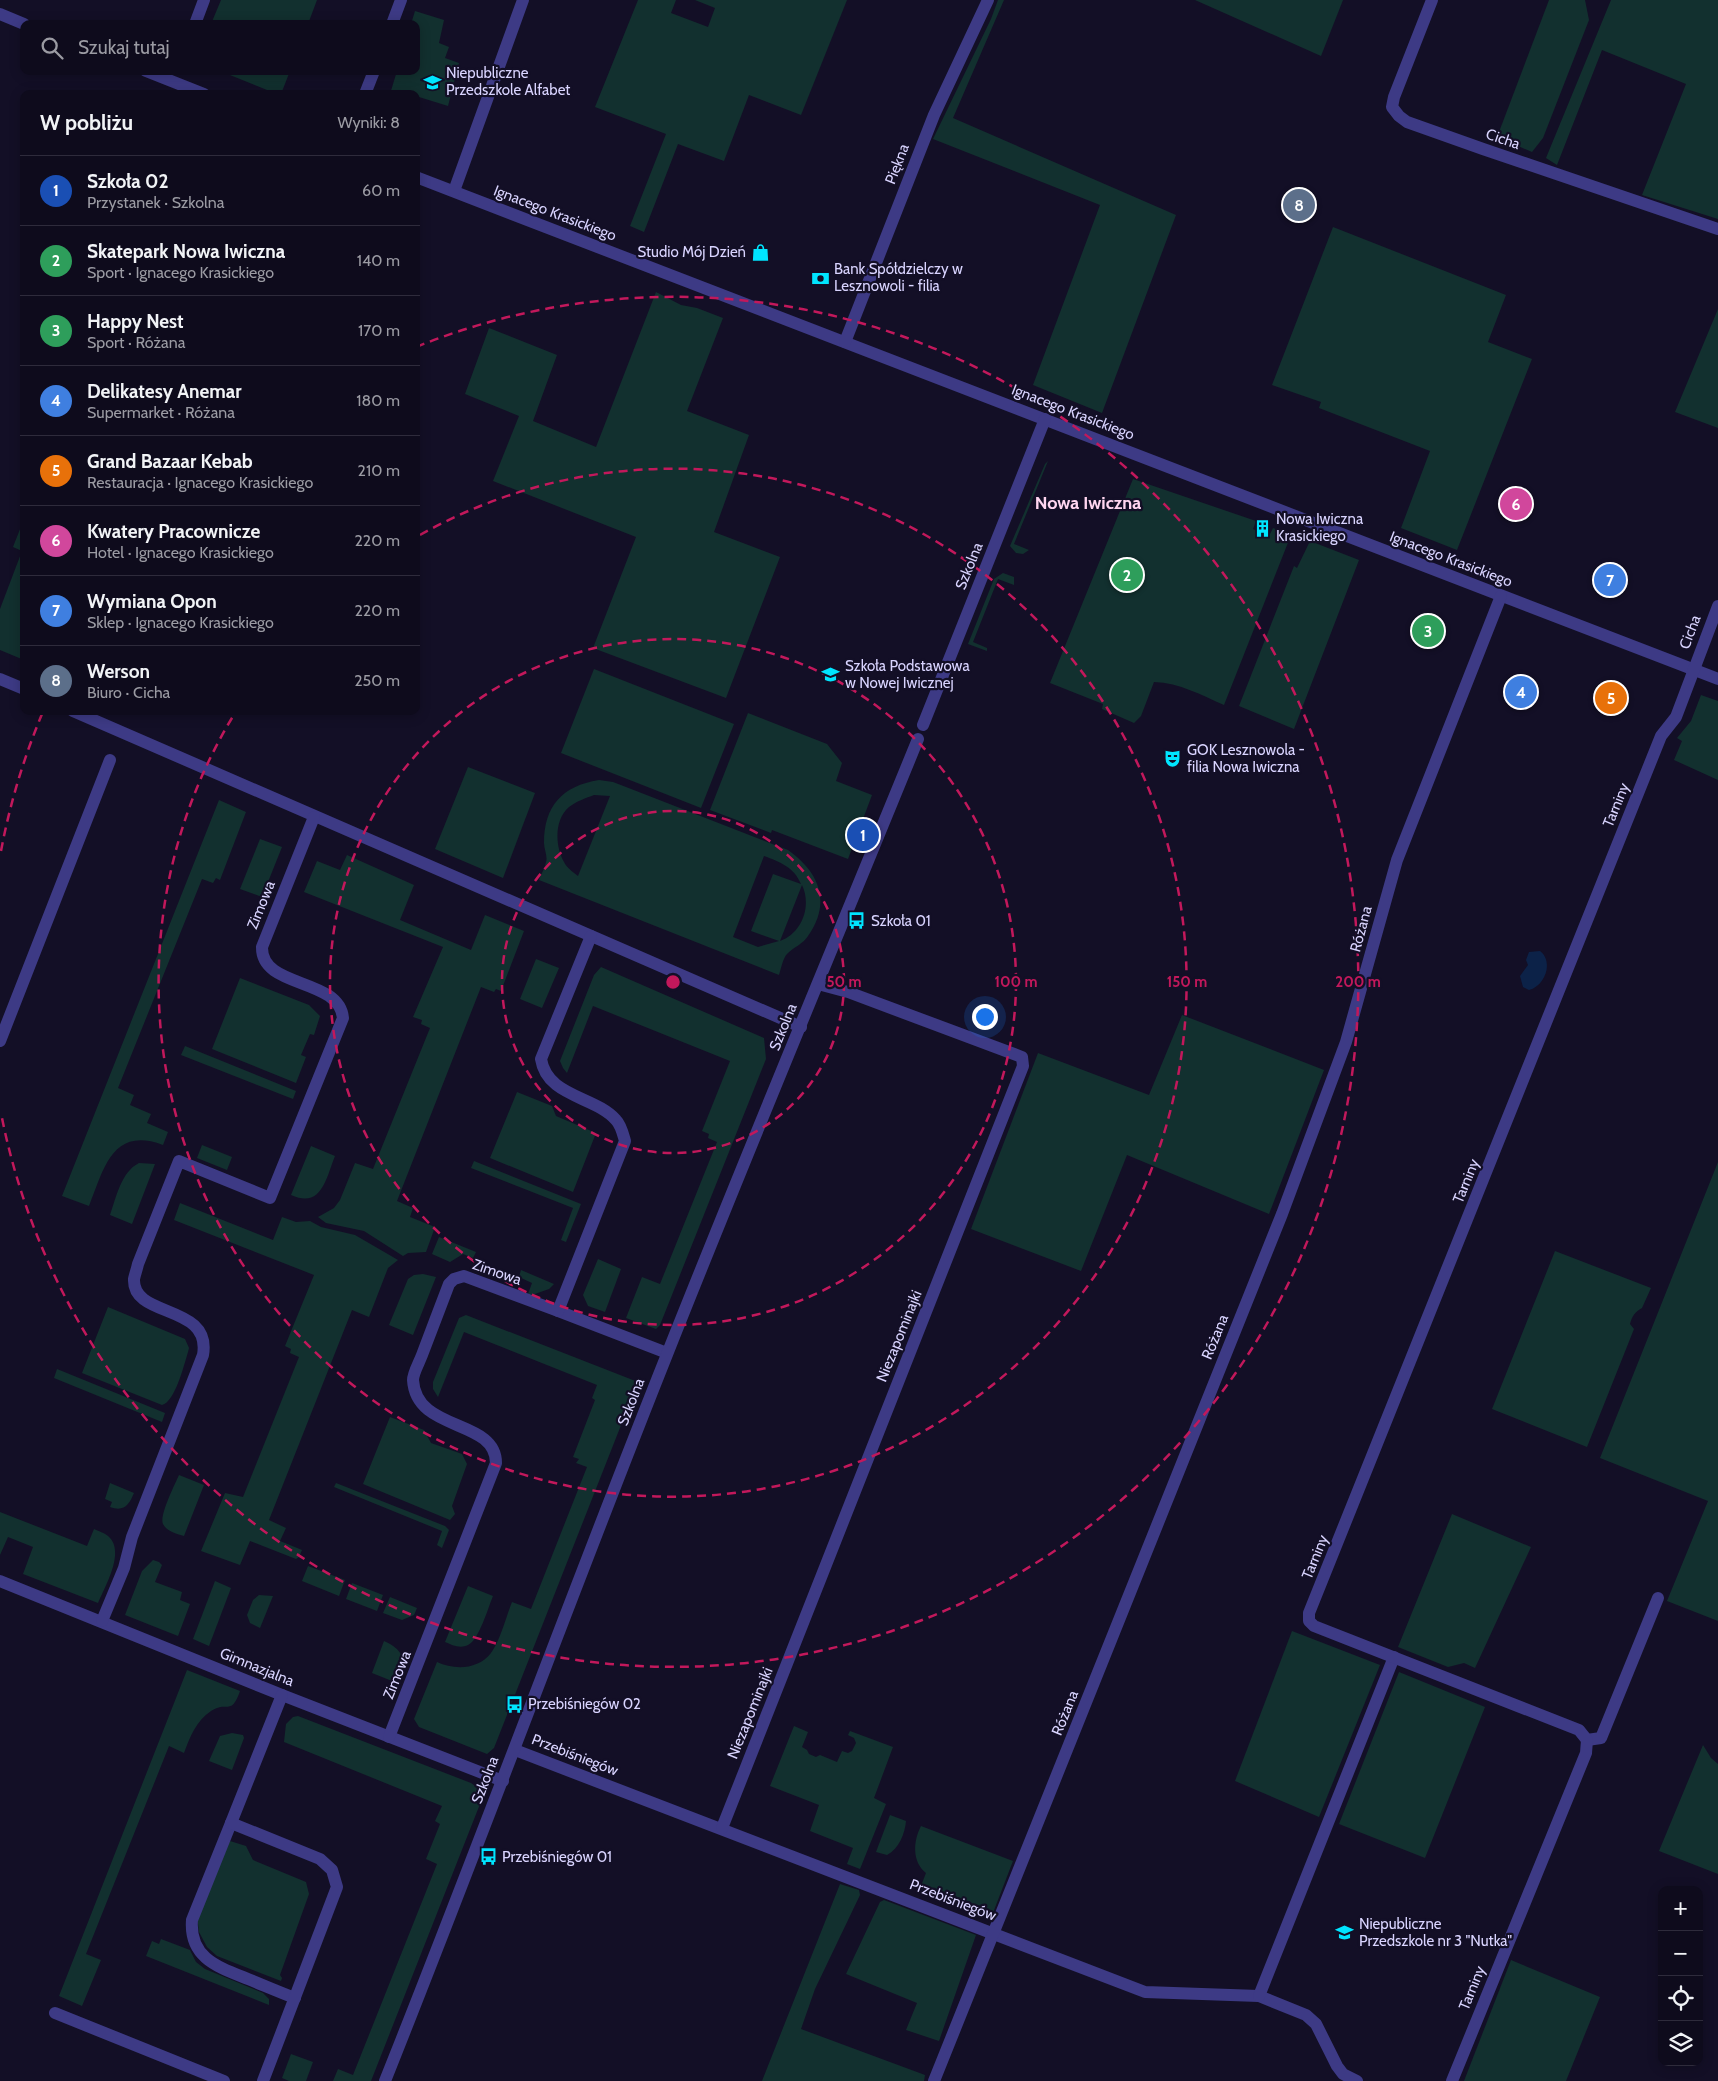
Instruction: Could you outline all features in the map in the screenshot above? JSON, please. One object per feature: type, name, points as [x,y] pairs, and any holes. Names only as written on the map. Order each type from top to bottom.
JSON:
[{"type":"street","points":[[196,20],[204,0]]},
{"type":"street","points":[[394,20],[401,0]]},
{"type":"street","points":[[454,191],[523,0]]},
{"type":"street","name":"Piękna","points":[[845,342],[934,115],[988,0]]},
{"type":"street","name":"Cicha","points":[[1432,0],[1394,97],[1392,107],[1399,116],[1407,122],[1482,150],[1718,229]]},
{"type":"street","points":[[0,14],[20,22]]},
{"type":"street","points":[[367,90],[372,75]]},
{"type":"street","points":[[174,76],[197,90]]},
{"type":"street","name":"Ignacego Krasickiego","points":[[420,178],[1718,680]]},
{"type":"street","name":"Szkolna","points":[[923,725],[1045,419]]},
{"type":"street","name":"Różana","points":[[934,2081],[1282,1214],[1346,1042],[1397,860],[1501,596]]},
{"type":"street","name":"Cicha","points":[[1693,670],[1718,606]]},
{"type":"street","name":"Tarniny","points":[[1452,2081],[1586,1753],[1587,1740],[1579,1730],[1314,1626],[1309,1621],[1309,1613],[1661,736],[1676,717],[1693,670]]},
{"type":"street","points":[[0,680],[20,688]]},
{"type":"street","points":[[82,715],[800,1027]]},
{"type":"street","name":"Szkolna","points":[[385,2081],[444,1935],[515,1750],[532,1699],[667,1353],[918,739]]},
{"type":"street","points":[[0,1041],[110,760]]},
{"type":"street","name":"Zimowa","points":[[102,1621],[124,1568],[132,1537],[203,1355],[205,1345],[203,1337],[192,1322],[146,1302],[137,1290],[134,1280],[138,1264],[179,1161],[270,1198],[343,1018],[340,1008],[327,994],[273,970],[262,953],[262,947],[314,817]]},
{"type":"street","points":[[558,1311],[625,1141],[617,1120],[556,1085],[542,1068],[541,1059],[590,936]]},
{"type":"street","name":"Niezapominajki","points":[[722,1828],[1022,1066],[1022,1057],[848,992],[818,984]]},
{"type":"street","name":"Zimowa","points":[[389,1738],[496,1463],[496,1455],[492,1446],[484,1438],[434,1414],[425,1408],[416,1397],[413,1378],[449,1284],[454,1279],[464,1276],[667,1353]]},
{"type":"street","name":"Gimnazjalna","points":[[0,1581],[389,1738],[503,1781]]},
{"type":"street","points":[[1587,1740],[1601,1738],[1658,1598]]},
{"type":"street","points":[[1259,1996],[1394,1657]]},
{"type":"street","points":[[282,1695],[192,1920],[191,1932],[203,1956],[215,1966],[295,1998]]},
{"type":"street","name":"Przebiśniegów","points":[[515,1750],[993,1932],[1145,1992],[1259,1996],[1306,2015],[1316,2024],[1336,2066],[1343,2074],[1357,2081]]},
{"type":"street","points":[[230,1823],[320,1859],[332,1870],[336,1879],[337,1887],[334,1897],[263,2081]]},
{"type":"street","points":[[55,2013],[224,2081]]},
{"type":"green space","points":[[221,0],[317,0],[310,20],[213,20]]},
{"type":"green space","points":[[638,0],[676,0],[671,13],[708,27],[715,8],[695,0],[847,0],[801,115],[749,95],[724,161],[678,144],[644,232],[630,226],[666,134],[595,107]]},
{"type":"green space","points":[[998,0],[1004,0],[953,118],[1176,215],[1102,413],[1033,385],[1100,205],[933,139],[991,19]]},
{"type":"green space","points":[[1195,0],[1343,0],[1321,56]]},
{"type":"green space","points":[[1549,0],[1585,0],[1589,20],[1543,138],[1532,152],[1502,139],[1499,132]]},
{"type":"green space","points":[[1611,0],[1718,0],[1718,219],[1642,195],[1686,84],[1602,50],[1557,165],[1546,158]]},
{"type":"green space","points":[[415,11],[444,20],[439,43],[449,47],[445,58],[459,63],[448,106],[420,97],[420,90],[391,90],[396,75],[420,75],[420,20],[412,20]]},
{"type":"green space","points":[[230,75],[288,75],[283,90],[267,90]]},
{"type":"green space","points":[[1333,227],[1506,295],[1488,342],[1532,359],[1457,550],[1401,528],[1430,451],[1319,408],[1321,402],[1272,385]]},
{"type":"green space","points":[[656,292],[681,305],[697,308],[723,318],[687,411],[749,435],[714,532],[780,557],[726,698],[593,648],[636,537],[493,481],[519,416],[465,394],[489,328],[557,355],[533,421],[596,447]]},
{"type":"green space","points":[[1718,309],[1718,428],[1675,412]]},
{"type":"green space","points":[[1048,461],[1014,544],[1029,550],[1023,554],[1016,553],[1010,546],[1045,464]]},
{"type":"green space","points":[[1133,479],[1256,521],[1253,529],[1269,536],[1273,528],[1291,535],[1224,705],[1182,687],[1154,682],[1141,716],[1134,723],[1102,709],[1103,704],[1050,683]]},
{"type":"green space","points":[[20,529],[20,550],[13,547]]},
{"type":"green space","points":[[1310,541],[1359,560],[1294,729],[1239,706],[1294,566],[1297,568]]},
{"type":"green space","points":[[20,556],[20,658],[0,650],[0,609]]},
{"type":"green space","points":[[1003,573],[1014,577],[1014,585],[998,579],[973,642],[987,648],[987,651],[968,644],[994,579]]},
{"type":"green space","points":[[594,669],[734,724],[701,808],[561,753]]},
{"type":"green space","points":[[1701,695],[1718,701],[1718,780],[1674,760],[1682,741],[1677,738],[1691,721]]},
{"type":"green space","points":[[748,713],[827,744],[842,763],[836,781],[872,795],[848,859],[772,830],[771,833],[710,810]]},
{"type":"green space","points":[[468,767],[535,793],[503,878],[435,849]]},
{"type":"green space","points":[[599,780],[613,782],[788,850],[799,859],[808,868],[819,889],[819,911],[806,939],[786,956],[779,975],[539,880],[546,860],[544,843],[547,818],[552,808],[565,793],[586,783]],"holes":[[[594,795],[610,796],[578,876],[570,870],[561,856],[558,826],[564,812],[569,807],[578,801]],[[764,856],[781,863],[795,873],[801,884],[773,874],[751,931],[779,941],[758,947],[733,937]],[[802,885],[806,901],[803,918],[794,932],[780,941]]]},
{"type":"green space","points":[[219,800],[246,812],[220,880],[216,878],[213,883],[202,879],[118,1088],[134,1095],[130,1105],[151,1114],[147,1123],[168,1132],[163,1145],[146,1141],[132,1141],[121,1146],[112,1154],[89,1206],[62,1196]]},
{"type":"green space","points":[[260,839],[282,847],[262,897],[240,889]]},
{"type":"green space","points":[[347,855],[414,885],[400,920],[471,950],[485,915],[524,931],[501,991],[496,989],[494,992],[481,987],[397,1201],[413,1208],[410,1217],[435,1227],[426,1252],[408,1253],[403,1256],[364,1231],[326,1223],[318,1217],[334,1208],[340,1200],[355,1163],[373,1169],[430,1028],[421,1024],[422,1020],[413,1017],[443,947],[304,892],[317,861],[340,870]]},
{"type":"green space","points":[[536,959],[559,968],[542,1008],[520,999]]},
{"type":"green space","points":[[601,967],[764,1038],[766,1059],[660,1325],[656,1329],[626,1318],[642,1277],[660,1284],[717,1142],[708,1138],[709,1134],[702,1131],[730,1061],[593,1006],[567,1073],[560,1061],[594,975]]},
{"type":"green space","points":[[240,978],[309,1005],[320,1016],[314,1035],[310,1034],[301,1055],[306,1057],[296,1083],[212,1049]]},
{"type":"green space","points":[[1182,1015],[1324,1070],[1269,1214],[1127,1155],[1081,1271],[971,1229],[1038,1053],[1149,1095]]},
{"type":"green space","points":[[185,1046],[296,1091],[293,1099],[181,1055]]},
{"type":"green space","points":[[517,1092],[552,1106],[556,1116],[596,1133],[573,1192],[490,1158]]},
{"type":"green space","points":[[202,1145],[232,1157],[227,1170],[197,1158]]},
{"type":"green space","points":[[311,1146],[335,1156],[321,1189],[310,1198],[301,1198],[291,1195]]},
{"type":"green space","points":[[474,1161],[581,1204],[566,1242],[561,1240],[573,1208],[471,1168]]},
{"type":"green space","points":[[1718,1162],[1718,1621],[1667,1601],[1708,1501],[1600,1458]]},
{"type":"green space","points":[[139,1163],[155,1164],[132,1224],[110,1215],[123,1179]]},
{"type":"green space","points":[[180,1203],[273,1240],[282,1217],[296,1222],[310,1221],[321,1227],[355,1235],[398,1260],[388,1268],[369,1317],[352,1310],[269,1520],[286,1528],[280,1541],[302,1550],[296,1559],[250,1541],[240,1565],[201,1551],[225,1493],[243,1497],[299,1357],[290,1353],[291,1349],[285,1346],[314,1275],[174,1220]]},
{"type":"green space","points":[[439,1237],[476,1252],[473,1258],[463,1254],[450,1262],[432,1254]]},
{"type":"green space","points":[[1555,1251],[1651,1288],[1642,1308],[1632,1319],[1630,1324],[1634,1329],[1587,1447],[1492,1409]]},
{"type":"green space","points":[[598,1259],[621,1269],[605,1312],[588,1306],[583,1295]]},
{"type":"green space","points":[[521,1270],[554,1284],[549,1289],[532,1295],[528,1294],[532,1283],[519,1277]]},
{"type":"green space","points":[[423,1274],[436,1277],[413,1335],[389,1325],[408,1279],[414,1275]]},
{"type":"green space","points":[[108,1307],[185,1339],[189,1348],[178,1382],[171,1397],[162,1405],[82,1373]]},
{"type":"green space","points":[[466,1315],[638,1382],[494,1748],[487,1754],[419,1727],[414,1719],[437,1662],[458,1667],[479,1663],[486,1659],[494,1648],[512,1602],[531,1609],[587,1467],[576,1463],[579,1459],[573,1457],[595,1400],[592,1398],[597,1385],[464,1332],[438,1397],[433,1389],[433,1382],[459,1318]]},
{"type":"green space","points":[[57,1369],[165,1413],[162,1422],[54,1378]]},
{"type":"green space","points":[[390,1417],[424,1430],[431,1443],[462,1454],[467,1464],[452,1506],[455,1514],[450,1520],[363,1484]]},
{"type":"green space","points":[[179,1475],[204,1485],[184,1536],[167,1529],[162,1520]]},
{"type":"green space","points":[[110,1483],[134,1493],[130,1501],[122,1508],[110,1507],[112,1502],[105,1499]]},
{"type":"green space","points":[[336,1483],[445,1526],[449,1530],[442,1548],[437,1545],[442,1531],[334,1487]]},
{"type":"green space","points":[[0,1512],[87,1546],[94,1529],[108,1536],[113,1542],[115,1559],[98,1603],[23,1574],[33,1547],[8,1537],[0,1555]]},
{"type":"green space","points":[[1452,1514],[1531,1547],[1475,1668],[1464,1663],[1448,1667],[1398,1647]]},
{"type":"green space","points":[[153,1560],[162,1565],[155,1582],[182,1592],[180,1600],[190,1604],[178,1636],[125,1615],[142,1571]]},
{"type":"green space","points":[[308,1566],[345,1580],[339,1596],[302,1581]]},
{"type":"green space","points":[[215,1581],[231,1588],[209,1646],[193,1639]]},
{"type":"green space","points":[[352,1583],[383,1595],[377,1611],[346,1599]]},
{"type":"green space","points":[[468,1586],[493,1596],[476,1637],[468,1645],[462,1647],[445,1642]]},
{"type":"green space","points":[[259,1595],[273,1596],[260,1628],[250,1623],[247,1615],[253,1600]]},
{"type":"green space","points":[[390,1597],[417,1608],[414,1615],[402,1620],[383,1613]]},
{"type":"green space","points":[[1292,1631],[1380,1665],[1319,1817],[1235,1781]]},
{"type":"green space","points":[[384,1641],[392,1645],[401,1654],[402,1663],[397,1683],[372,1673]]},
{"type":"green space","points":[[187,1670],[240,1691],[234,1704],[228,1707],[216,1708],[197,1724],[184,1753],[169,1746],[86,1954],[101,1960],[82,2006],[59,1996]]},
{"type":"green space","points":[[1399,1672],[1485,1707],[1425,1858],[1339,1824]]},
{"type":"green space","points":[[298,1716],[471,1783],[476,1787],[479,1794],[480,1804],[371,2081],[333,2081],[338,2069],[353,2075],[437,1864],[426,1859],[440,1824],[435,1821],[442,1806],[284,1742],[286,1724],[293,1717]]},
{"type":"green space","points":[[794,1726],[808,1732],[802,1747],[809,1754],[816,1757],[820,1755],[837,1762],[842,1751],[848,1753],[852,1751],[856,1743],[854,1738],[848,1735],[850,1731],[893,1747],[874,1798],[886,1804],[860,1869],[847,1864],[853,1848],[810,1831],[819,1805],[770,1786]]},
{"type":"green space","points":[[232,1733],[243,1735],[244,1738],[232,1770],[209,1761],[220,1736]]},
{"type":"green space","points":[[1703,1745],[1711,1758],[1718,1764],[1718,1874],[1659,1851]]},
{"type":"green space","points":[[890,1815],[906,1821],[901,1840],[895,1849],[887,1855],[876,1852]]},
{"type":"green space","points":[[921,1826],[1013,1861],[991,1918],[919,1891],[926,1873],[918,1863],[915,1851],[916,1838]]},
{"type":"green space","points":[[230,1841],[246,1846],[253,1860],[306,1882],[309,1894],[280,1975],[281,1981],[217,1956],[207,1947],[199,1932],[197,1916]]},
{"type":"green space","points":[[840,1884],[859,1890],[860,1895],[815,1989],[801,2029],[925,2075],[924,2081],[762,2081]]},
{"type":"green space","points":[[884,1900],[976,1935],[939,2041],[906,2030],[917,2003],[846,1974],[880,1902]]},
{"type":"green space","points":[[161,1939],[190,1950],[196,1962],[205,1969],[263,1993],[269,1999],[269,2005],[146,1956],[152,1941],[159,1944]]},
{"type":"green space","points":[[1511,1960],[1600,1997],[1566,2081],[1464,2081]]},
{"type":"green space","points":[[291,2054],[313,2062],[306,2081],[289,2081],[282,2078]]},
{"type":"water","points":[[1540,951],[1546,961],[1546,973],[1535,988],[1529,990],[1523,987],[1520,976],[1528,965],[1526,960],[1529,952]]},
{"type":"place","name":"Niepubliczne Przedszkole Alfabet","points":[[432,82]]},
{"type":"place","name":"Werson","points":[[1299,205]]},
{"type":"place","name":"Studio Mój Dzień","points":[[760,252]]},
{"type":"place","name":"Bank Spółdzielczy w Lesznowoli - filia","points":[[820,278]]},
{"type":"place","name":"Kwatery Pracownicze","points":[[1516,504]]},
{"type":"place","name":"Nowa Iwiczna Krasickiego","points":[[1262,528]]},
{"type":"place","name":"Skatepark Nowa Iwiczna","points":[[1127,575]]},
{"type":"place","name":"Wymiana Opon","points":[[1610,580]]},
{"type":"place","name":"Happy Nest","points":[[1428,631]]},
{"type":"place","name":"Szkoła Podstawowa w Nowej Iwicznej","points":[[831,675]]},
{"type":"place","name":"Delikatesy Anemar","points":[[1521,692]]},
{"type":"place","name":"Grand Bazaar Kebab","points":[[1611,698]]},
{"type":"place","name":"GOK Lesznowola - filia Nowa Iwiczna","points":[[1173,759]]},
{"type":"place","name":"Szkoła 02","points":[[863,835]]},
{"type":"place","name":"Szkoła 01","points":[[857,921]]},
{"type":"place","name":"Przebiśniegów 02","points":[[514,1704]]},
{"type":"place","name":"Przebiśniegów 01","points":[[488,1857]]},
{"type":"place","name":"Niepubliczne Przedszkole nr 3 \"Nutka\"","points":[[1345,1933]]},
{"type":"district","name":"Nowa Iwiczna","points":[[1088,503]]}]
